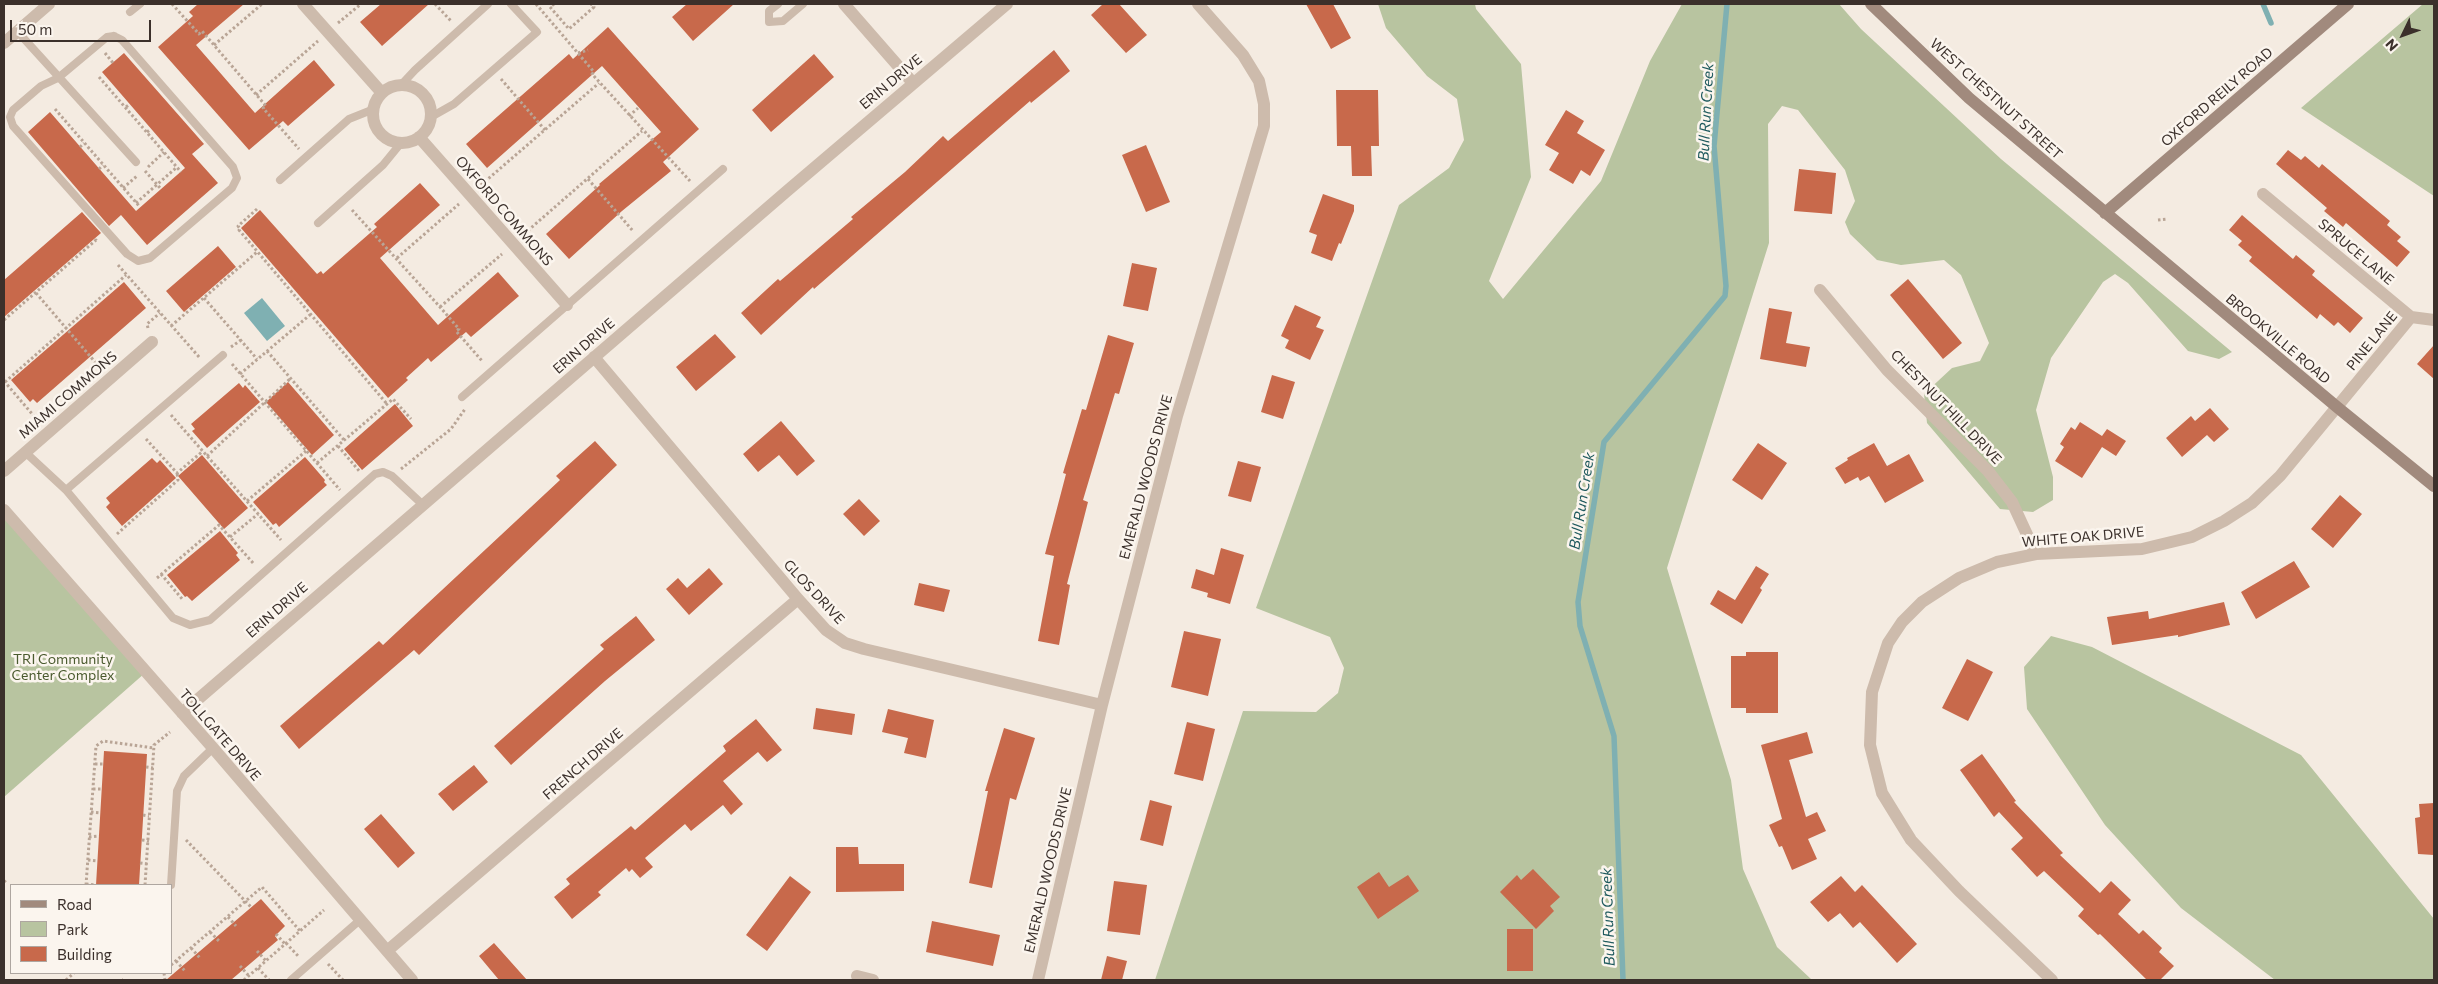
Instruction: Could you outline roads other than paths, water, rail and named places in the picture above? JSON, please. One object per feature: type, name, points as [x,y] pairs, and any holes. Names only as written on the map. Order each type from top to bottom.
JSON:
[{"type":"main road","name":"WEST CHESTNUT STREET","points":[[1871,4],[1969,98],[2105,213]]},
{"type":"main road","name":"OXFORD REILY ROAD","points":[[2105,213],[2348,4]]},
{"type":"main road","name":"BROOKVILLE ROAD","points":[[2105,213],[2434,486]]},
{"type":"street","points":[[4,43],[49,4]]},
{"type":"street","points":[[303,4],[382,93]]},
{"type":"street","points":[[844,4],[913,83]]},
{"type":"street","name":"ERIN DRIVE","points":[[182,713],[594,356],[1007,4]]},
{"type":"street","name":"EMERALD WOODS DRIVE","points":[[1038,980],[1102,705],[1177,416],[1264,126],[1264,104],[1259,81],[1243,55],[1198,4]]},
{"type":"street","points":[[401,85],[411,86],[420,91],[430,107],[431,116],[428,126],[419,137],[411,141],[401,142],[392,141],[383,135],[377,127],[374,109],[382,93],[392,87],[401,85]]},
{"type":"street","name":"OXFORD COMMONS","points":[[419,137],[567,305]]},
{"type":"street","name":"SPRUCE LANE","points":[[2263,194],[2411,317]]},
{"type":"street","name":"CHESTNUT HILL DRIVE","points":[[1820,290],[1887,370],[1988,471],[2012,502],[2036,554]]},
{"type":"street","points":[[2411,317],[2434,320]]},
{"type":"street","name":"PINE LANE","points":[[2337,407],[2411,317]]},
{"type":"street","name":"MIAMI COMMONS","points":[[4,471],[152,342]]},
{"type":"street","name":"GLOS DRIVE","points":[[594,356],[798,600],[826,630],[844,643],[1102,705]]},
{"type":"street","name":"WHITE OAK DRIVE","points":[[2052,980],[1958,891],[1911,840],[1882,793],[1870,745],[1872,692],[1888,643],[1902,622],[1922,602],[1959,578],[1997,562],[2036,554],[2142,549],[2192,537],[2224,521],[2252,503],[2280,476],[2337,407]]},
{"type":"street","name":"TOLLGATE DRIVE","points":[[4,510],[214,748],[412,980]]},
{"type":"street","name":"FRENCH DRIVE","points":[[387,951],[798,600]]},
{"type":"street","points":[[857,976],[873,980]]},
{"type":"lane","points":[[130,12],[140,4]]},
{"type":"lane","points":[[401,85],[488,4]]},
{"type":"lane","points":[[431,116],[454,104],[537,32],[512,4]]},
{"type":"lane","points":[[778,4],[769,11],[769,22],[782,22],[803,4]]},
{"type":"lane","points":[[18,31],[58,78],[136,162]]},
{"type":"lane","points":[[114,36],[122,40],[233,167],[236,178],[232,188],[150,258],[138,261],[127,254],[13,126],[10,117],[13,110],[41,86],[58,78],[107,37],[114,36]]},
{"type":"lane","points":[[280,180],[350,119],[374,109]]},
{"type":"lane","points":[[318,223],[383,165],[401,142]]},
{"type":"lane","points":[[464,396],[723,169]]},
{"type":"lane","points":[[66,490],[223,355]]},
{"type":"lane","points":[[25,452],[66,490],[173,618],[190,626],[210,620],[375,474],[383,472],[392,476],[422,504]]},
{"type":"lane","points":[[171,884],[177,791],[184,776],[214,748]]},
{"type":"lane","points":[[291,980],[360,920]]},
{"type":"water","points":[[262,298],[285,326],[267,341],[244,313]]},
{"type":"waterway","name":"Bull Run Creek","points":[[1623,980],[1614,736],[1580,626],[1578,602],[1604,442],[1725,296],[1726,286],[1714,146],[1727,4]]},
{"type":"waterway","name":"Bull Run Creek","points":[[2263,4],[2271,23]]},
{"type":"park label","name":"TRI Community Center Complex","points":[[63,668]]}]
